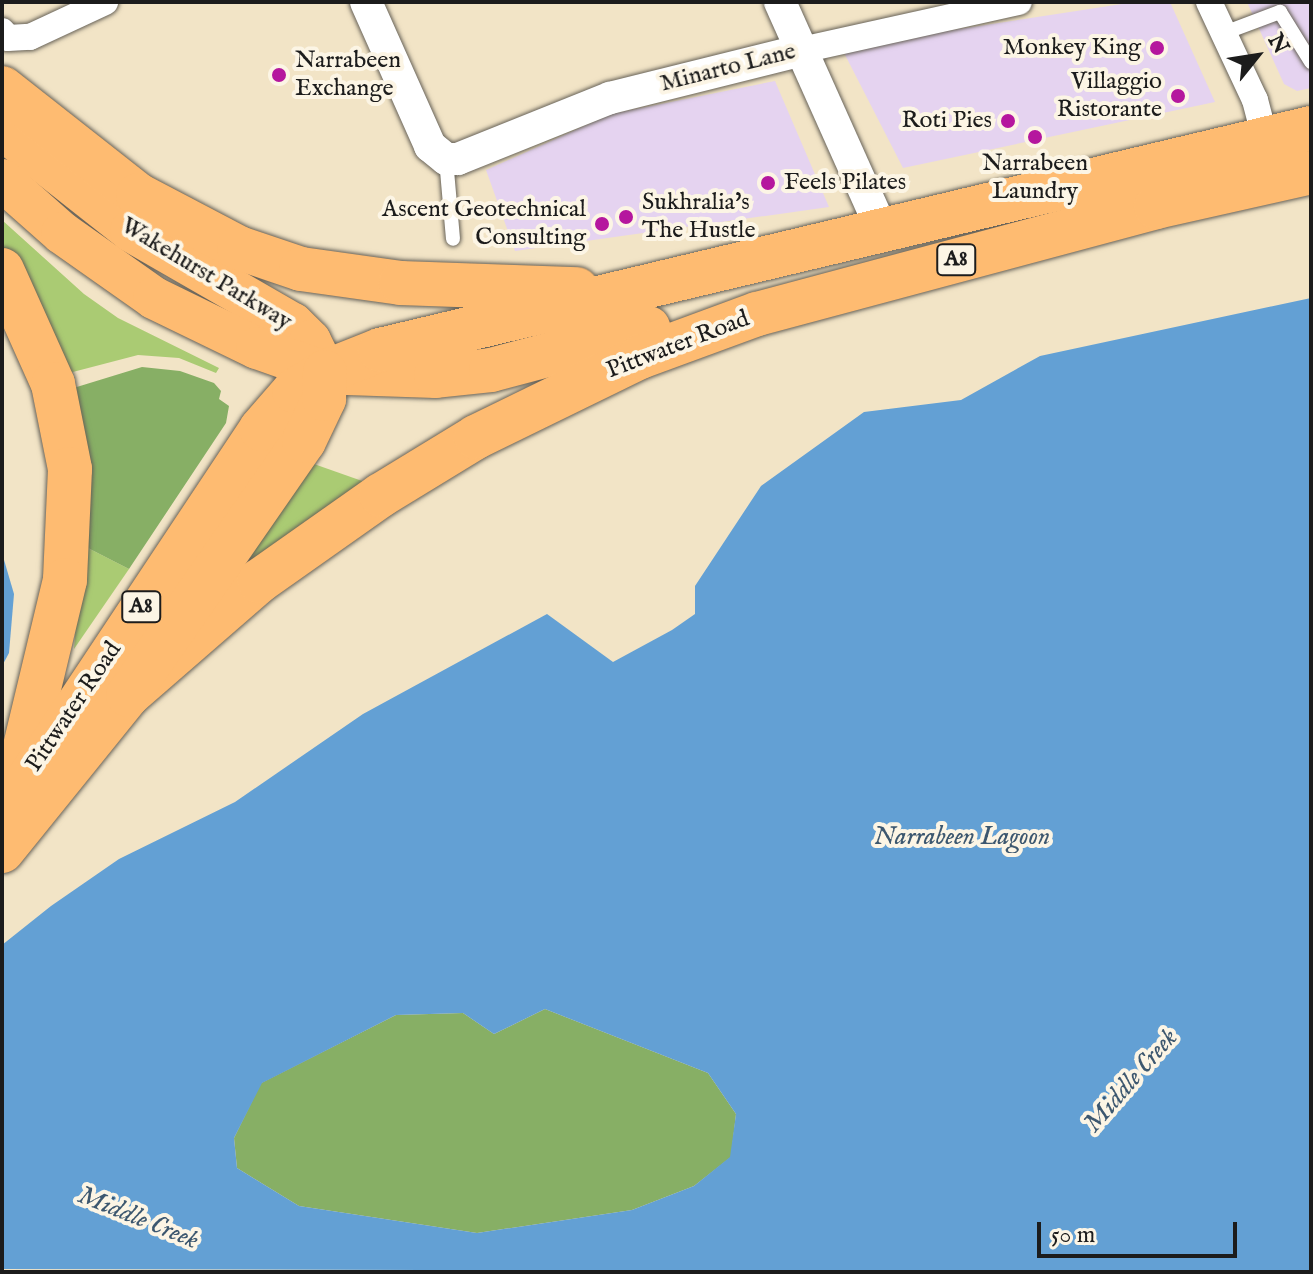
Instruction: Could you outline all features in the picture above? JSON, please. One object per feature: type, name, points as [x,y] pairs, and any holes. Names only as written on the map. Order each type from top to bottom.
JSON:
[{"type":"highway","points":[[2,88],[103,170],[185,224],[301,269],[401,283],[629,292]]},
{"type":"highway","name":"Pittwater Road","points":[[8,808],[261,429],[294,391],[325,372],[380,350],[1311,128]]},
{"type":"highway","name":"Pittwater Road","points":[[128,695],[315,539],[476,437],[640,357],[757,314],[1156,207],[1293,176]]},
{"type":"highway","points":[[2,270],[53,384],[70,469],[71,516],[56,629],[8,808]]},
{"type":"highway","points":[[325,372],[436,376],[491,370],[679,319],[757,314]]},
{"type":"highway","name":"Pittwater Road","points":[[2,851],[128,695],[304,441],[324,399],[325,372]]},
{"type":"main road","name":"Wakehurst Parkway","points":[[2,129],[131,231],[293,324],[310,341],[325,372]]},
{"type":"main road","name":"Wakehurst Parkway","points":[[2,180],[62,233],[154,298],[257,348],[325,372]]},
{"type":"street","points":[[2,31],[8,38],[30,37],[105,2]]},
{"type":"street","points":[[366,2],[423,132],[446,159]]},
{"type":"street","points":[[780,2],[883,232]]},
{"type":"street","name":"Minarto Lane","points":[[446,159],[481,150],[610,98],[802,50],[1019,2]]},
{"type":"street","points":[[1209,2],[1255,100],[1265,137],[1293,176]]},
{"type":"lane","points":[[1224,33],[1280,12],[1311,62]]},
{"type":"lane","points":[[446,159],[453,239]]},
{"type":"shaded area","points":[[1135,2],[1170,2],[1215,102],[903,168],[841,47]]},
{"type":"shaded area","points":[[1247,2],[1311,2],[1311,88],[1297,91],[1284,84]]},
{"type":"shaded area","points":[[775,81],[829,207],[515,251],[486,170],[611,114]]},
{"type":"green space","points":[[2,220],[84,294],[118,318],[219,368],[216,373],[179,358],[138,355],[69,373],[2,244]]},
{"type":"green space","points":[[142,367],[180,371],[214,383],[221,391],[219,399],[229,406],[226,423],[129,569],[82,545],[67,390]]},
{"type":"green space","points":[[314,464],[365,482],[205,608]]},
{"type":"green space","points":[[82,545],[129,569],[74,649]]},
{"type":"green space","points":[[545,1009],[708,1073],[736,1114],[731,1157],[694,1186],[632,1210],[477,1233],[299,1206],[237,1168],[234,1138],[261,1083],[396,1015],[463,1013],[494,1034]]},
{"type":"water","name":"Narrabeen Lagoon","points":[[1311,298],[1311,1272],[2,1269],[2,945],[51,906],[119,859],[235,802],[363,714],[547,614],[613,662],[672,630],[695,614],[695,586],[761,486],[864,412],[961,400],[1040,356]],"holes":[[[545,1009],[708,1073],[736,1114],[730,1157],[694,1186],[632,1210],[477,1233],[299,1206],[237,1168],[234,1138],[262,1083],[396,1015],[463,1013],[494,1034]]]},
{"type":"water","points":[[2,553],[14,594],[9,653],[2,666]]},
{"type":"place","name":"Monkey King","points":[[1157,48]]},
{"type":"place","name":"Narrabeen Exchange","points":[[279,75]]},
{"type":"place","name":"Villaggio Ristorante","points":[[1178,96]]},
{"type":"place","name":"Roti Pies","points":[[1008,121]]},
{"type":"place","name":"Narrabeen Laundry","points":[[1035,137]]},
{"type":"place","name":"Feels Pilates","points":[[768,183]]},
{"type":"place","name":"Sukhralia's The Hustle","points":[[626,217]]},
{"type":"place","name":"Ascent Geotechnical Consulting","points":[[602,224]]},
{"type":"water label","name":"Middle Creek","points":[[1131,1081]]},
{"type":"water label","name":"Middle Creek","points":[[138,1218]]}]
